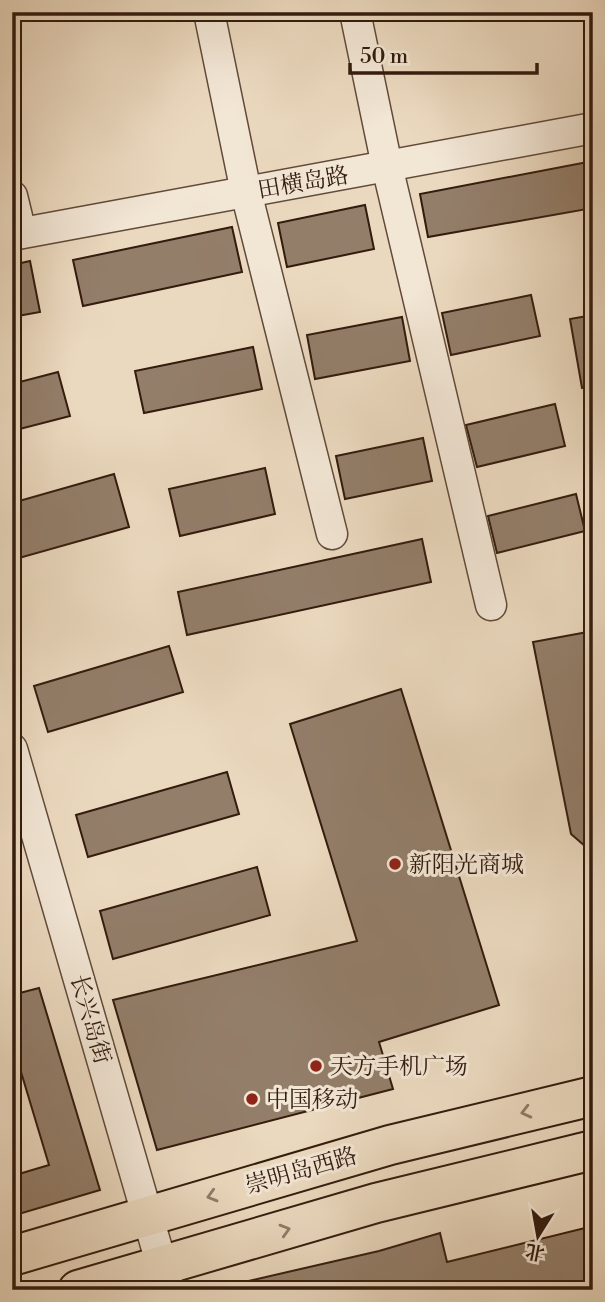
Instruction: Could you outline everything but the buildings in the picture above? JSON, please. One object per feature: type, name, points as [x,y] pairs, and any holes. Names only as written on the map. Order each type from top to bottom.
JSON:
[{"type":"main road","name":"崇明岛西路","points":[[12,1255],[390,1145],[593,1096]]},
{"type":"main road","points":[[78,1290],[166,1277],[376,1203],[593,1150]]},
{"type":"street","points":[[209,12],[246,192],[332,534]]},
{"type":"street","points":[[355,12],[387,166],[491,605]]},
{"type":"street","name":"田横岛路","points":[[17,234],[593,128]]},
{"type":"street","points":[[12,196],[17,234]]},
{"type":"street","name":"长兴岛街","points":[[12,749],[166,1277]]},
{"type":"place","name":"新阳光商城","points":[[395,864]]},
{"type":"place","name":"天方手机广场","points":[[316,1066]]},
{"type":"place","name":"中国移动","points":[[252,1099]]}]
